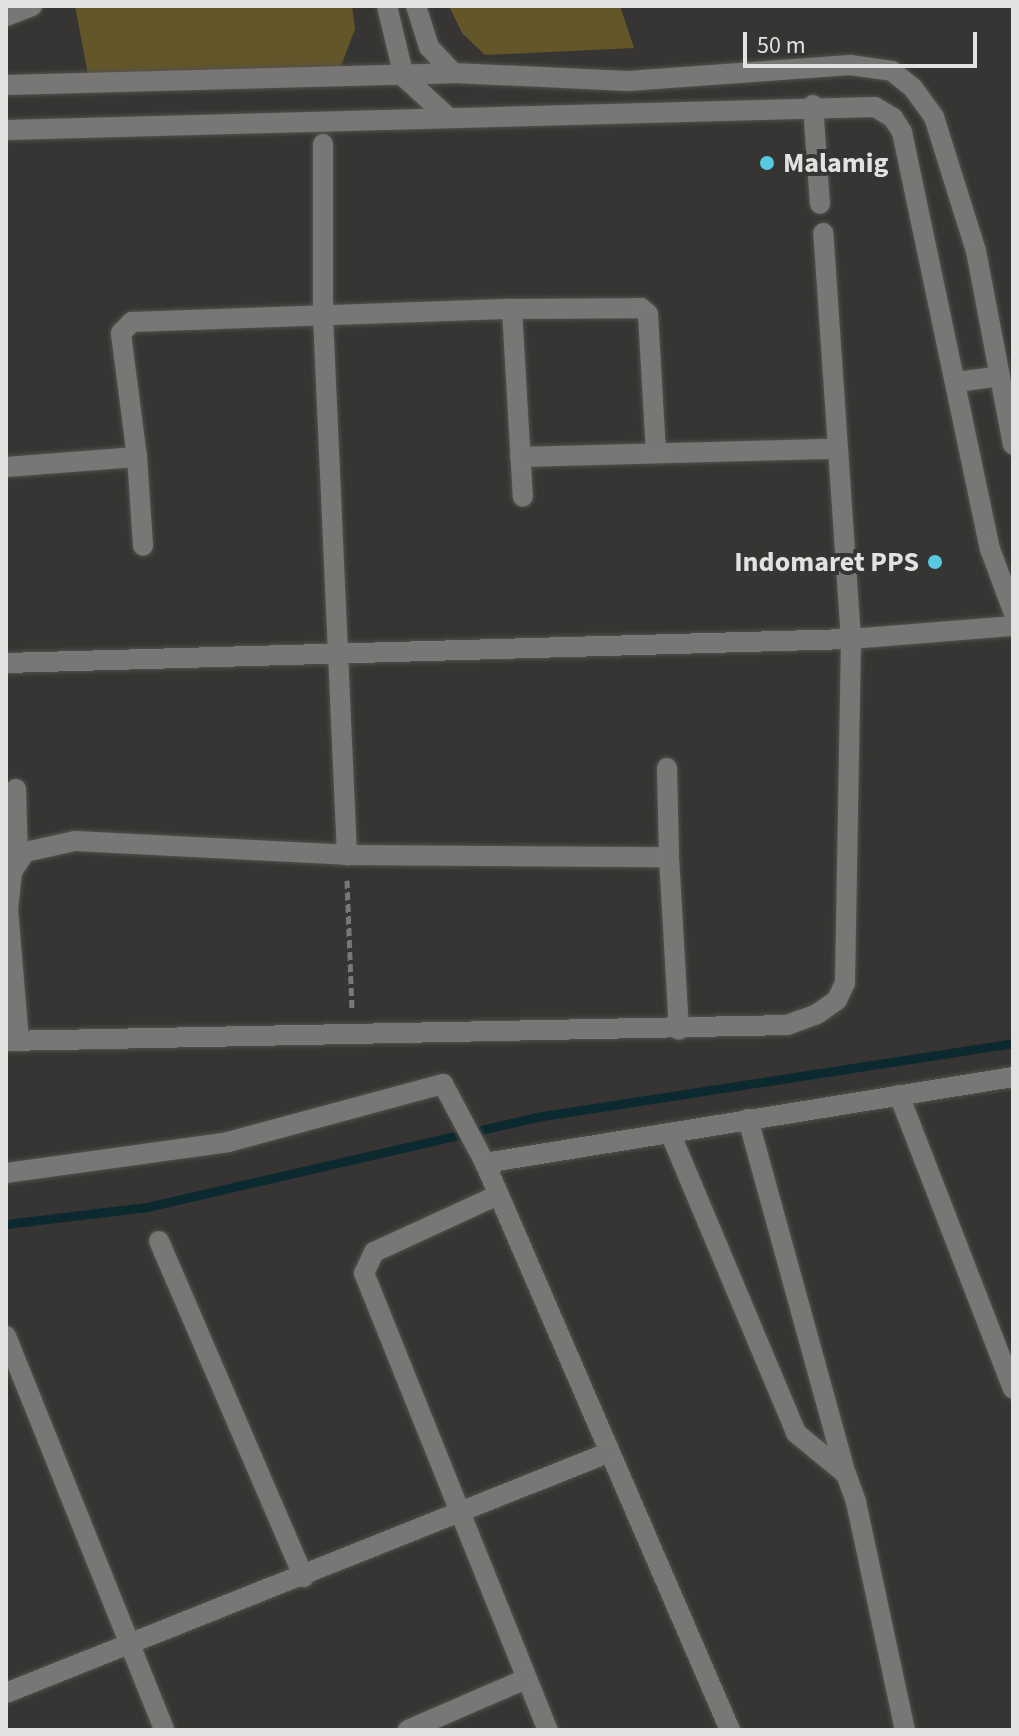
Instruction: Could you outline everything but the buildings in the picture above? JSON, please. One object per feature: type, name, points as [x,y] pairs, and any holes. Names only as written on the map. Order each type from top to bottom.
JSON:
[{"type":"street","points":[[6,16],[32,6]]},
{"type":"street","points":[[387,6],[404,77],[449,118]]},
{"type":"street","points":[[416,6],[429,47],[453,73]]},
{"type":"street","points":[[6,85],[404,77],[453,73],[628,81],[850,65],[892,71],[934,117],[976,251],[1013,445]]},
{"type":"street","points":[[813,105],[820,204]]},
{"type":"street","points":[[6,130],[813,105],[875,107],[902,132],[990,549],[1013,611]]},
{"type":"street","points":[[323,144],[323,316],[347,855]]},
{"type":"street","points":[[16,789],[18,859],[8,887],[12,1041],[353,1031],[679,1030],[804,1020],[830,1006],[844,989],[851,639],[834,449],[823,233]]},
{"type":"street","points":[[143,546],[137,457],[122,353],[121,333],[128,324],[512,309],[641,308],[648,314],[656,451]]},
{"type":"street","points":[[512,309],[523,497]]},
{"type":"street","points":[[957,382],[1000,376]]},
{"type":"street","points":[[520,457],[656,451],[834,449]]},
{"type":"street","points":[[6,467],[137,457]]},
{"type":"street","points":[[6,663],[851,639],[1013,626]]},
{"type":"street","points":[[667,768],[679,1030]]},
{"type":"street","points":[[18,859],[33,848],[75,841],[347,855],[669,857]]},
{"type":"street","points":[[485,1163],[1013,1077]]},
{"type":"street","points":[[6,1173],[228,1142],[332,1117],[437,1083],[447,1087],[485,1163],[730,1730]]},
{"type":"street","points":[[899,1095],[1013,1389]]},
{"type":"street","points":[[748,1119],[856,1502],[905,1730]]},
{"type":"street","points":[[671,1135],[796,1433],[846,1474]]},
{"type":"street","points":[[498,1195],[374,1252],[364,1273],[458,1516],[548,1730]]},
{"type":"street","points":[[159,1241],[304,1577]]},
{"type":"street","points":[[6,1336],[164,1730]]},
{"type":"street","points":[[6,1693],[458,1516],[610,1452]]},
{"type":"street","points":[[408,1730],[526,1679]]},
{"type":"path","points":[[347,855],[353,1031]]},
{"type":"shaded area","points":[[75,6],[352,6],[355,29],[338,74],[90,85]]},
{"type":"shaded area","points":[[449,6],[620,6],[634,48],[485,55],[462,33]]},
{"type":"waterway","points":[[6,1224],[147,1207],[536,1117],[1013,1043]]},
{"type":"place","name":"Malamig","points":[[767,163]]},
{"type":"place","name":"Indomaret PPS","points":[[935,562]]}]
